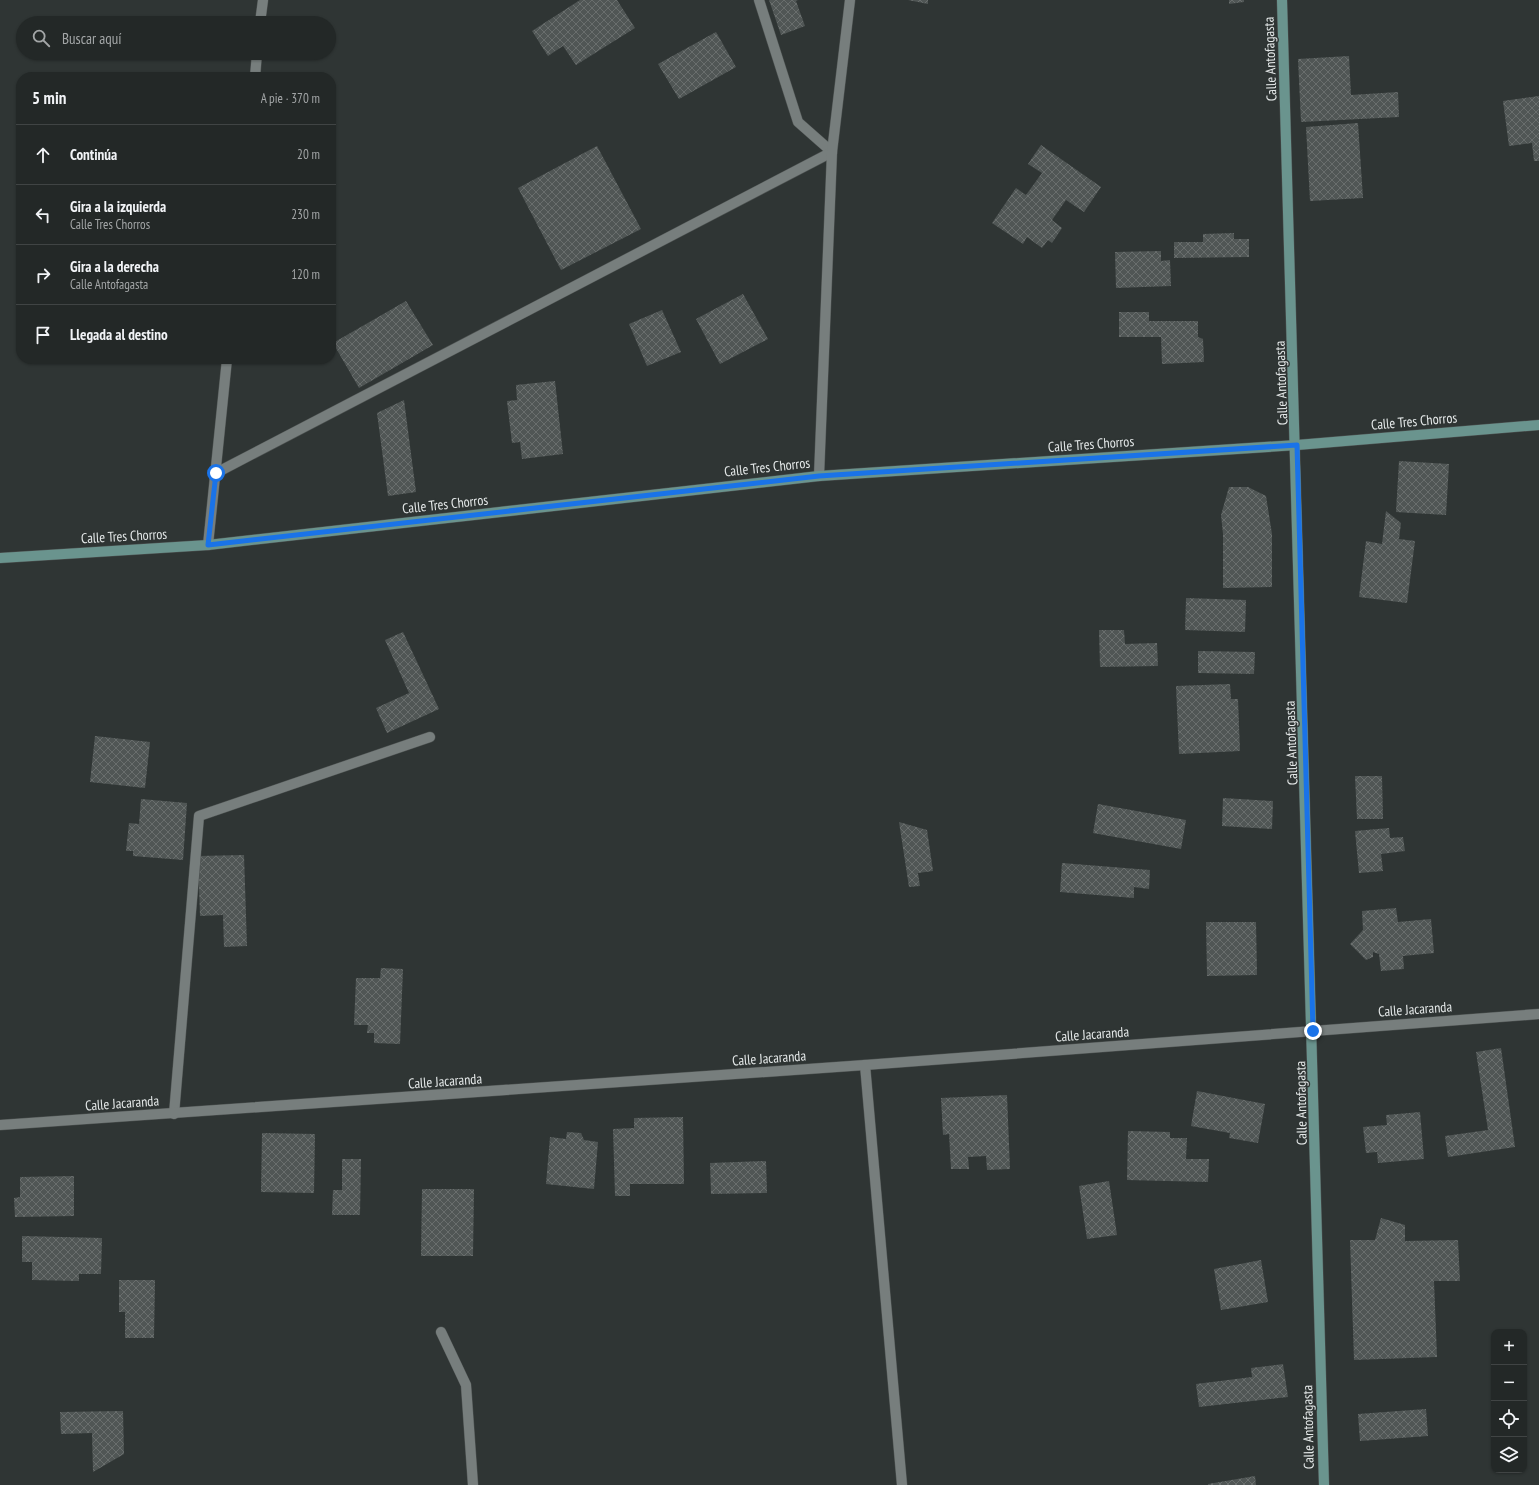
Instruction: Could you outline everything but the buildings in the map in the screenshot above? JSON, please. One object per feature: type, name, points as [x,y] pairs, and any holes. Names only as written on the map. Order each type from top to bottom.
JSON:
[{"type":"main road","name":"Calle Antofagasta","points":[[1282,0],[1297,445],[1324,1485]]},
{"type":"main road","name":"Calle Tres Chorros","points":[[0,558],[208,545],[819,476],[1297,445],[1539,425]]},
{"type":"street","points":[[261,16],[263,0]]},
{"type":"street","points":[[758,0],[798,122],[832,152]]},
{"type":"street","points":[[819,476],[832,152],[850,0]]},
{"type":"street","points":[[255,72],[256,60]]},
{"type":"street","points":[[216,473],[832,152]]},
{"type":"street","points":[[208,545],[227,364]]},
{"type":"street","points":[[174,1114],[199,816],[430,738]]},
{"type":"street","name":"Calle Jacaranda","points":[[0,1125],[865,1065],[1539,1014]]},
{"type":"street","points":[[865,1065],[902,1485]]},
{"type":"street","points":[[441,1332],[466,1385],[473,1485]]},
{"type":"route","points":[[216,473],[208,545],[819,476],[1297,445],[1313,1031]]}]
